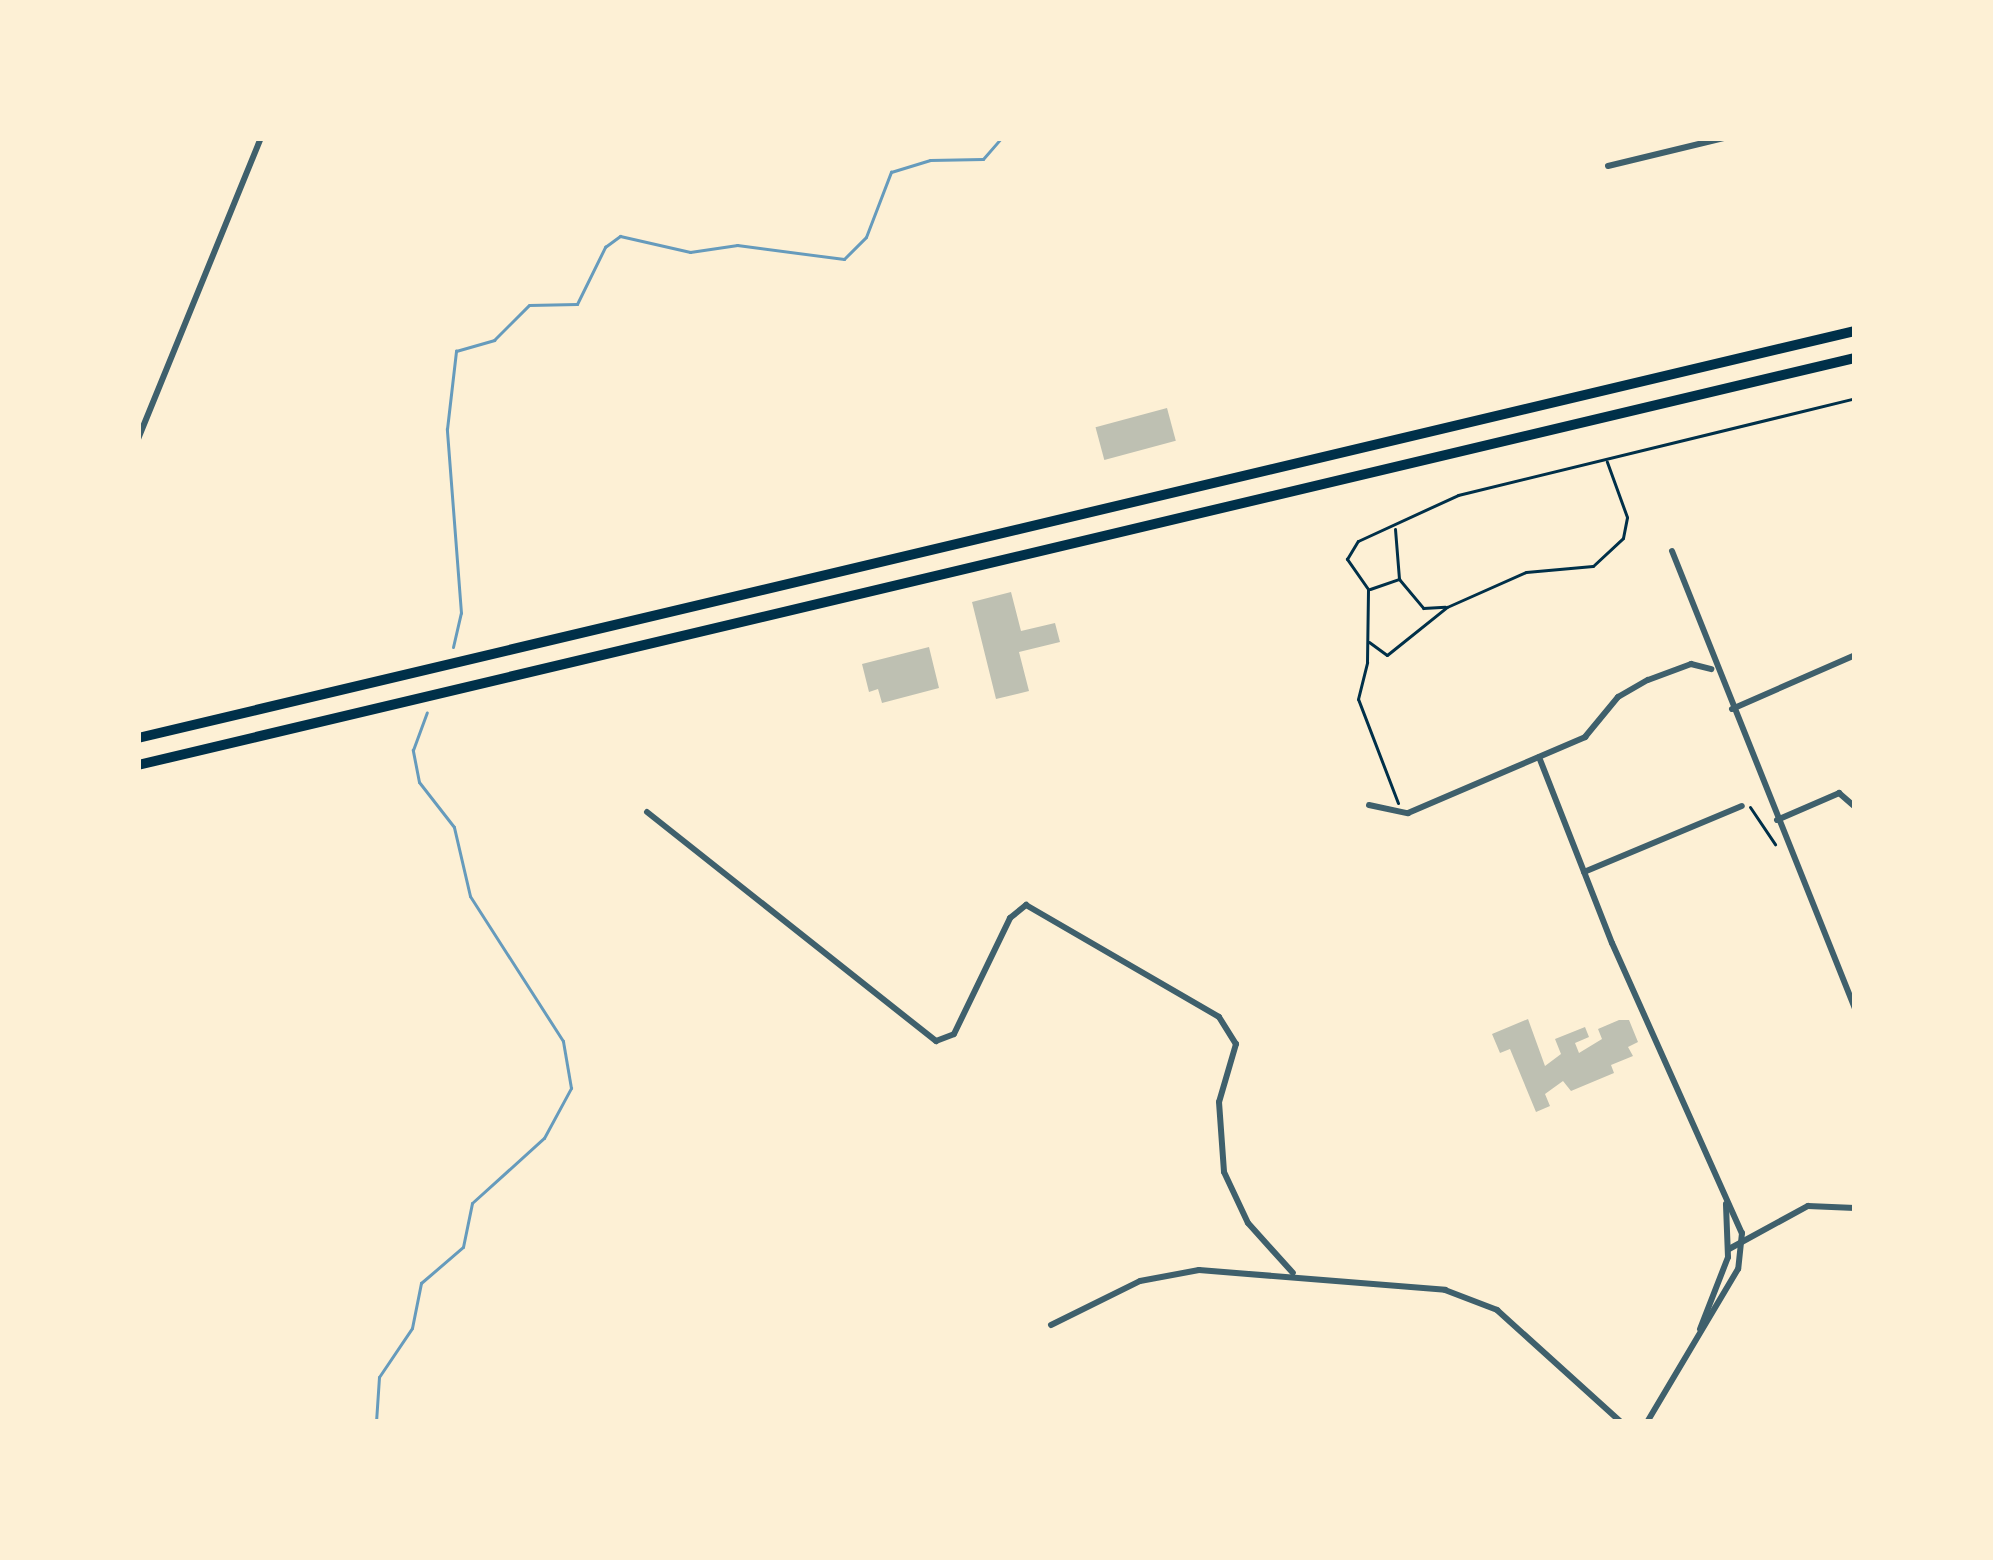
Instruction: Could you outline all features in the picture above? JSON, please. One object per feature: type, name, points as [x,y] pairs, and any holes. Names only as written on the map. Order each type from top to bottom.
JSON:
[{"type":"highway","points":[[138,735],[1855,331]]},
{"type":"highway","points":[[138,765],[1855,358]]},
{"type":"street","points":[[138,439],[261,138]]},
{"type":"street","points":[[1607,166],[1724,138]]},
{"type":"street","points":[[1672,550],[1714,670],[1855,1008]]},
{"type":"street","points":[[1731,710],[1855,656]]},
{"type":"street","points":[[1369,806],[1402,813],[1590,734],[1618,697],[1640,684],[1691,664],[1714,670]]},
{"type":"street","points":[[1539,757],[1583,872],[1743,1244],[1737,1271],[1647,1422]]},
{"type":"street","points":[[1777,820],[1839,793],[1855,807]]},
{"type":"street","points":[[1583,872],[1742,806]]},
{"type":"street","points":[[647,812],[939,1042],[952,1037],[1010,918],[1026,905],[1219,1017],[1236,1044],[1219,1102],[1224,1172],[1248,1222],[1293,1273]]},
{"type":"street","points":[[1700,1332],[1730,1249],[1725,1201]]},
{"type":"street","points":[[1730,1249],[1808,1206],[1855,1208]]},
{"type":"street","points":[[1051,1325],[1166,1274],[1293,1273],[1483,1300],[1621,1422]]},
{"type":"path","points":[[1402,813],[1358,699],[1368,641],[1368,589],[1347,559],[1358,541],[1458,495],[1855,398]]},
{"type":"path","points":[[1368,641],[1387,655],[1447,607],[1526,572],[1593,566],[1622,538],[1627,517],[1607,460]]},
{"type":"path","points":[[1395,527],[1399,579],[1423,608],[1426,621]]},
{"type":"path","points":[[1368,589],[1399,579]]},
{"type":"path","points":[[1423,608],[1447,607]]},
{"type":"path","points":[[1742,806],[1758,813],[1775,844]]},
{"type":"building","points":[[1167,408],[1176,441],[1104,460],[1096,427]]},
{"type":"building","points":[[1011,592],[1021,631],[1055,623],[1060,642],[1019,652],[1029,691],[996,699],[972,602]]},
{"type":"building","points":[[929,647],[939,688],[882,703],[878,689],[869,692],[862,664]]},
{"type":"building","points":[[1528,1019],[1545,1066],[1561,1054],[1555,1039],[1585,1027],[1589,1037],[1575,1043],[1579,1053],[1602,1039],[1598,1029],[1619,1020],[1629,1020],[1638,1042],[1628,1047],[1633,1056],[1611,1065],[1614,1073],[1571,1091],[1563,1081],[1545,1094],[1550,1106],[1536,1112],[1510,1049],[1500,1053],[1492,1034]]},
{"type":"waterway","points":[[453,647],[461,613],[447,429],[456,351],[494,340],[529,305],[577,304],[605,247],[620,236],[690,252],[737,245],[844,259],[866,237],[891,172],[930,160],[983,159],[1001,138]]},
{"type":"waterway","points":[[376,1422],[379,1377],[412,1328],[421,1283],[463,1247],[472,1203],[544,1138],[571,1088],[563,1041],[470,896],[454,827],[419,782],[413,750],[427,712]]}]
